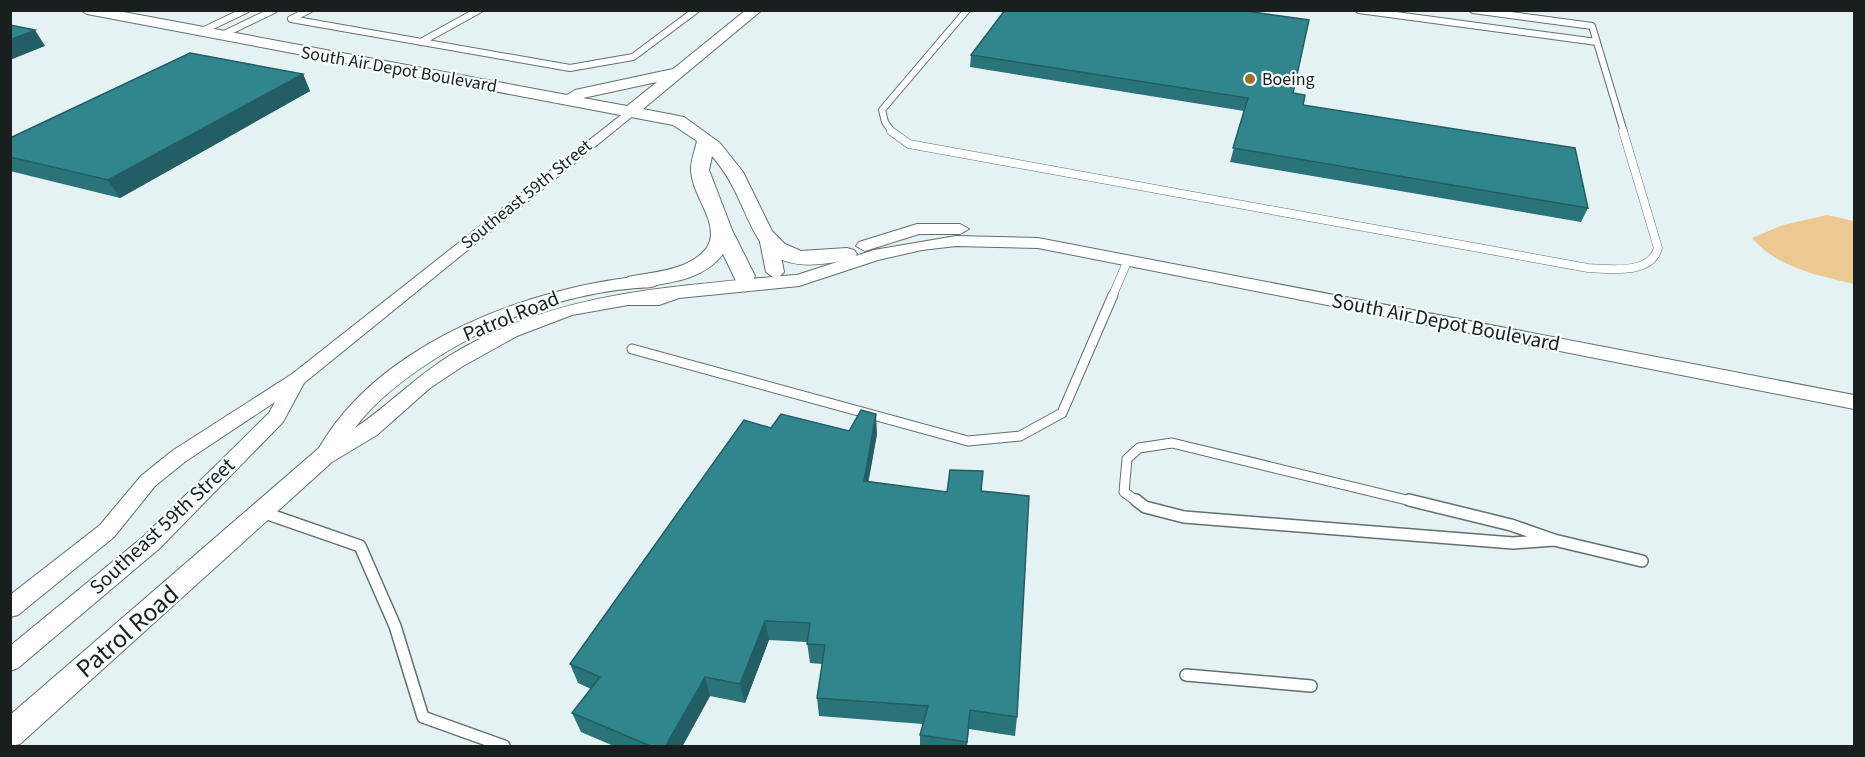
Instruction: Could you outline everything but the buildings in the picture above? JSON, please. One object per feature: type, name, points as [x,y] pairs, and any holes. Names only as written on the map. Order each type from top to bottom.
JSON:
[{"type":"main road","name":"South Air Depot Boulevard","points":[[87,10],[678,122],[700,132],[734,174],[769,242]]},
{"type":"main road","name":"Southeast 59th Street","points":[[630,112],[755,10]]},
{"type":"main road","points":[[556,98],[607,90],[678,73]]},
{"type":"main road","points":[[706,140],[700,170],[722,230],[744,276]]},
{"type":"main road","points":[[648,293],[703,263],[715,252],[722,230]]},
{"type":"main road","points":[[769,242],[787,254],[806,258],[847,254]]},
{"type":"street","name":"Southeast 59th Street","points":[[10,608],[107,531],[148,481],[179,456],[298,378],[630,112]]},
{"type":"street","name":"South Air Depot Boulevard","points":[[770,278],[818,264],[874,242],[917,229],[963,229],[1015,234],[1038,243]]},
{"type":"street","name":"South Air Depot Boulevard","points":[[744,276],[799,280],[874,255],[957,241],[1038,243],[1854,402]]},
{"type":"street","points":[[648,293],[679,292],[770,278],[769,242]]},
{"type":"street","name":"South Air Depot Boulevard","points":[[648,293],[768,296],[806,289],[850,274],[893,252]]},
{"type":"street","name":"Patrol Road","points":[[10,734],[324,456],[372,427],[428,380],[478,346],[533,321],[586,305],[744,276]]},
{"type":"street","name":"Southeast 59th Street","points":[[10,661],[152,542],[276,417],[298,378]]},
{"type":"lane","points":[[200,32],[246,10]]},
{"type":"lane","points":[[220,36],[274,10]]},
{"type":"lane","points":[[309,10],[291,19],[570,68],[633,57],[696,10]]},
{"type":"lane","points":[[421,42],[479,10]]},
{"type":"lane","points":[[967,10],[882,110],[883,122],[894,135],[909,144],[1588,268],[1633,268],[1651,262],[1656,257],[1658,248],[1592,26],[1473,10]]},
{"type":"lane","points":[[1359,10],[1597,42]]},
{"type":"lane","points":[[632,349],[968,441],[1020,436],[1062,413],[1128,260]]},
{"type":"lane","points":[[1554,540],[1514,543],[1184,517],[1145,507],[1124,492],[1122,470],[1132,453],[1144,444],[1172,443],[1511,525],[1554,540],[1642,561]]},
{"type":"lane","points":[[262,512],[360,546],[395,626],[423,717],[504,747]]},
{"type":"lane","points":[[1186,675],[1311,686]]},
{"type":"shaded area","points":[[1827,215],[1854,221],[1854,284],[1798,269],[1773,256],[1752,238],[1783,225]]},
{"type":"place","name":"Boeing","points":[[1250,79]]}]
